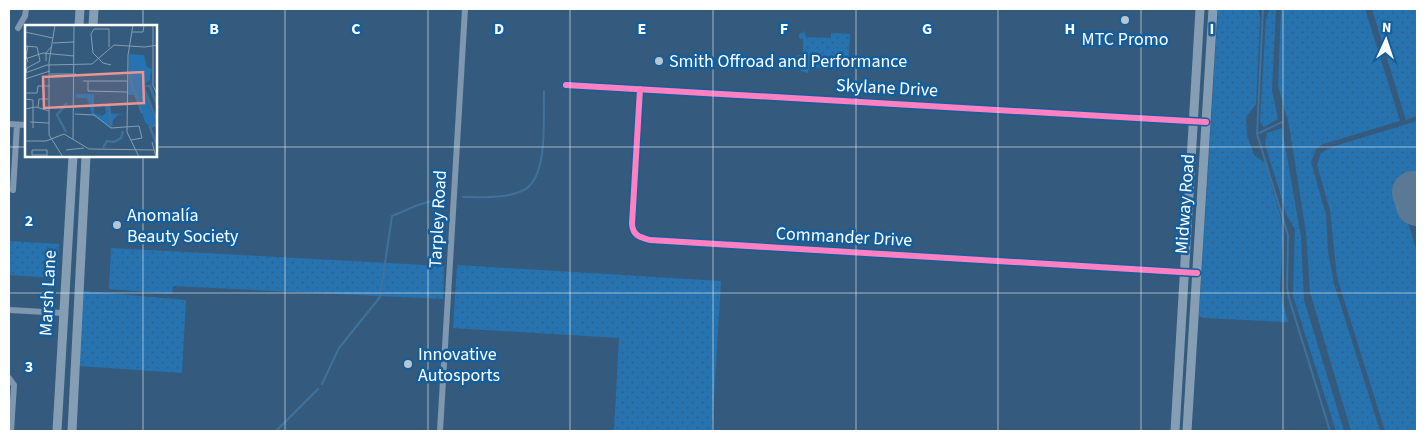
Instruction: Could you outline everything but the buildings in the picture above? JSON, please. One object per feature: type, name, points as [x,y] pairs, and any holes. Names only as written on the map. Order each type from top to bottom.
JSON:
[{"type":"main road","points":[[79,25],[80,9]]},
{"type":"main road","points":[[93,25],[94,9]]},
{"type":"main road","name":"Midway Road","points":[[1175,431],[1200,9]]},
{"type":"main road","name":"Midway Road","points":[[1187,431],[1213,9]]},
{"type":"main road","name":"Marsh Lane","points":[[57,431],[73,158]]},
{"type":"main road","name":"Marsh Lane","points":[[72,431],[86,158]]},
{"type":"street","points":[[18,28],[25,16],[26,9]]},
{"type":"street","name":"Tarpley Road","points":[[440,431],[465,9]]},
{"type":"street","name":"Skylane Drive","points":[[566,85],[1206,122]]},
{"type":"street","name":"Commander Drive","points":[[640,89],[632,224],[633,231],[638,236],[650,240],[1197,273]]},
{"type":"street","points":[[9,124],[25,125]]},
{"type":"street","points":[[13,190],[17,125]]},
{"type":"street","points":[[9,310],[63,313]]},
{"type":"street","points":[[9,378],[14,385],[11,431]]},
{"type":"shaded area","points":[[1218,9],[1258,9],[1260,18],[1256,104],[1246,117],[1247,135],[1254,155],[1265,163],[1281,218],[1283,237],[1280,290],[1288,322],[1204,318],[1199,316]]},
{"type":"shaded area","points":[[1270,9],[1276,9],[1272,90],[1278,119],[1264,127],[1260,122],[1266,18]]},
{"type":"shaded area","points":[[1281,9],[1365,9],[1400,121],[1323,144],[1316,149],[1311,162],[1326,215],[1328,252],[1334,284],[1380,431],[1351,431],[1310,292],[1306,232],[1289,125],[1278,86]]},
{"type":"shaded area","points":[[1372,9],[1417,9],[1417,116],[1406,120]]},
{"type":"shaded area","points":[[804,31],[806,37],[831,38],[831,33],[850,34],[848,69],[809,68],[808,73],[801,71],[797,55],[803,55],[803,39],[799,38],[799,34]]},
{"type":"shaded area","points":[[1417,121],[1417,190],[1400,196],[1417,252],[1417,431],[1385,431],[1337,277],[1330,210],[1317,165],[1321,153],[1332,147]]},
{"type":"shaded area","points":[[1282,128],[1301,237],[1304,300],[1344,431],[1336,431],[1293,296],[1295,229],[1287,216],[1265,144],[1267,133]]},
{"type":"shaded area","points":[[9,241],[59,244],[57,278],[9,275]]},
{"type":"shaded area","points":[[111,248],[444,266],[443,299],[173,286],[172,294],[109,289]]},
{"type":"shaded area","points":[[457,265],[721,281],[712,431],[614,431],[619,338],[453,328]]},
{"type":"shaded area","points":[[83,291],[186,300],[182,373],[79,366]]},
{"type":"waterway","points":[[1263,9],[1257,134],[1288,235],[1287,288],[1289,298],[1330,431]]},
{"type":"waterway","points":[[463,197],[510,195],[524,190],[532,183],[538,172],[543,145],[544,91]]},
{"type":"waterway","points":[[1257,134],[1282,122]]},
{"type":"waterway","points":[[322,384],[339,348],[380,297],[392,216],[418,205],[442,198]]},
{"type":"waterway","points":[[276,431],[318,389]]},
{"type":"runway","points":[[1413,192],[1417,205]]},
{"type":"cycle path","points":[[566,85],[1206,122]]},
{"type":"cycle path","points":[[640,89],[632,224],[635,234],[643,238],[650,240],[1197,273]]},
{"type":"place","name":"MTC Promo","points":[[1125,20]]},
{"type":"place","name":"Smith Offroad and Performance","points":[[659,61]]},
{"type":"place","name":"Anomalía Beauty Society","points":[[117,225]]},
{"type":"place","name":"Innovative Autosports","points":[[408,364]]}]
